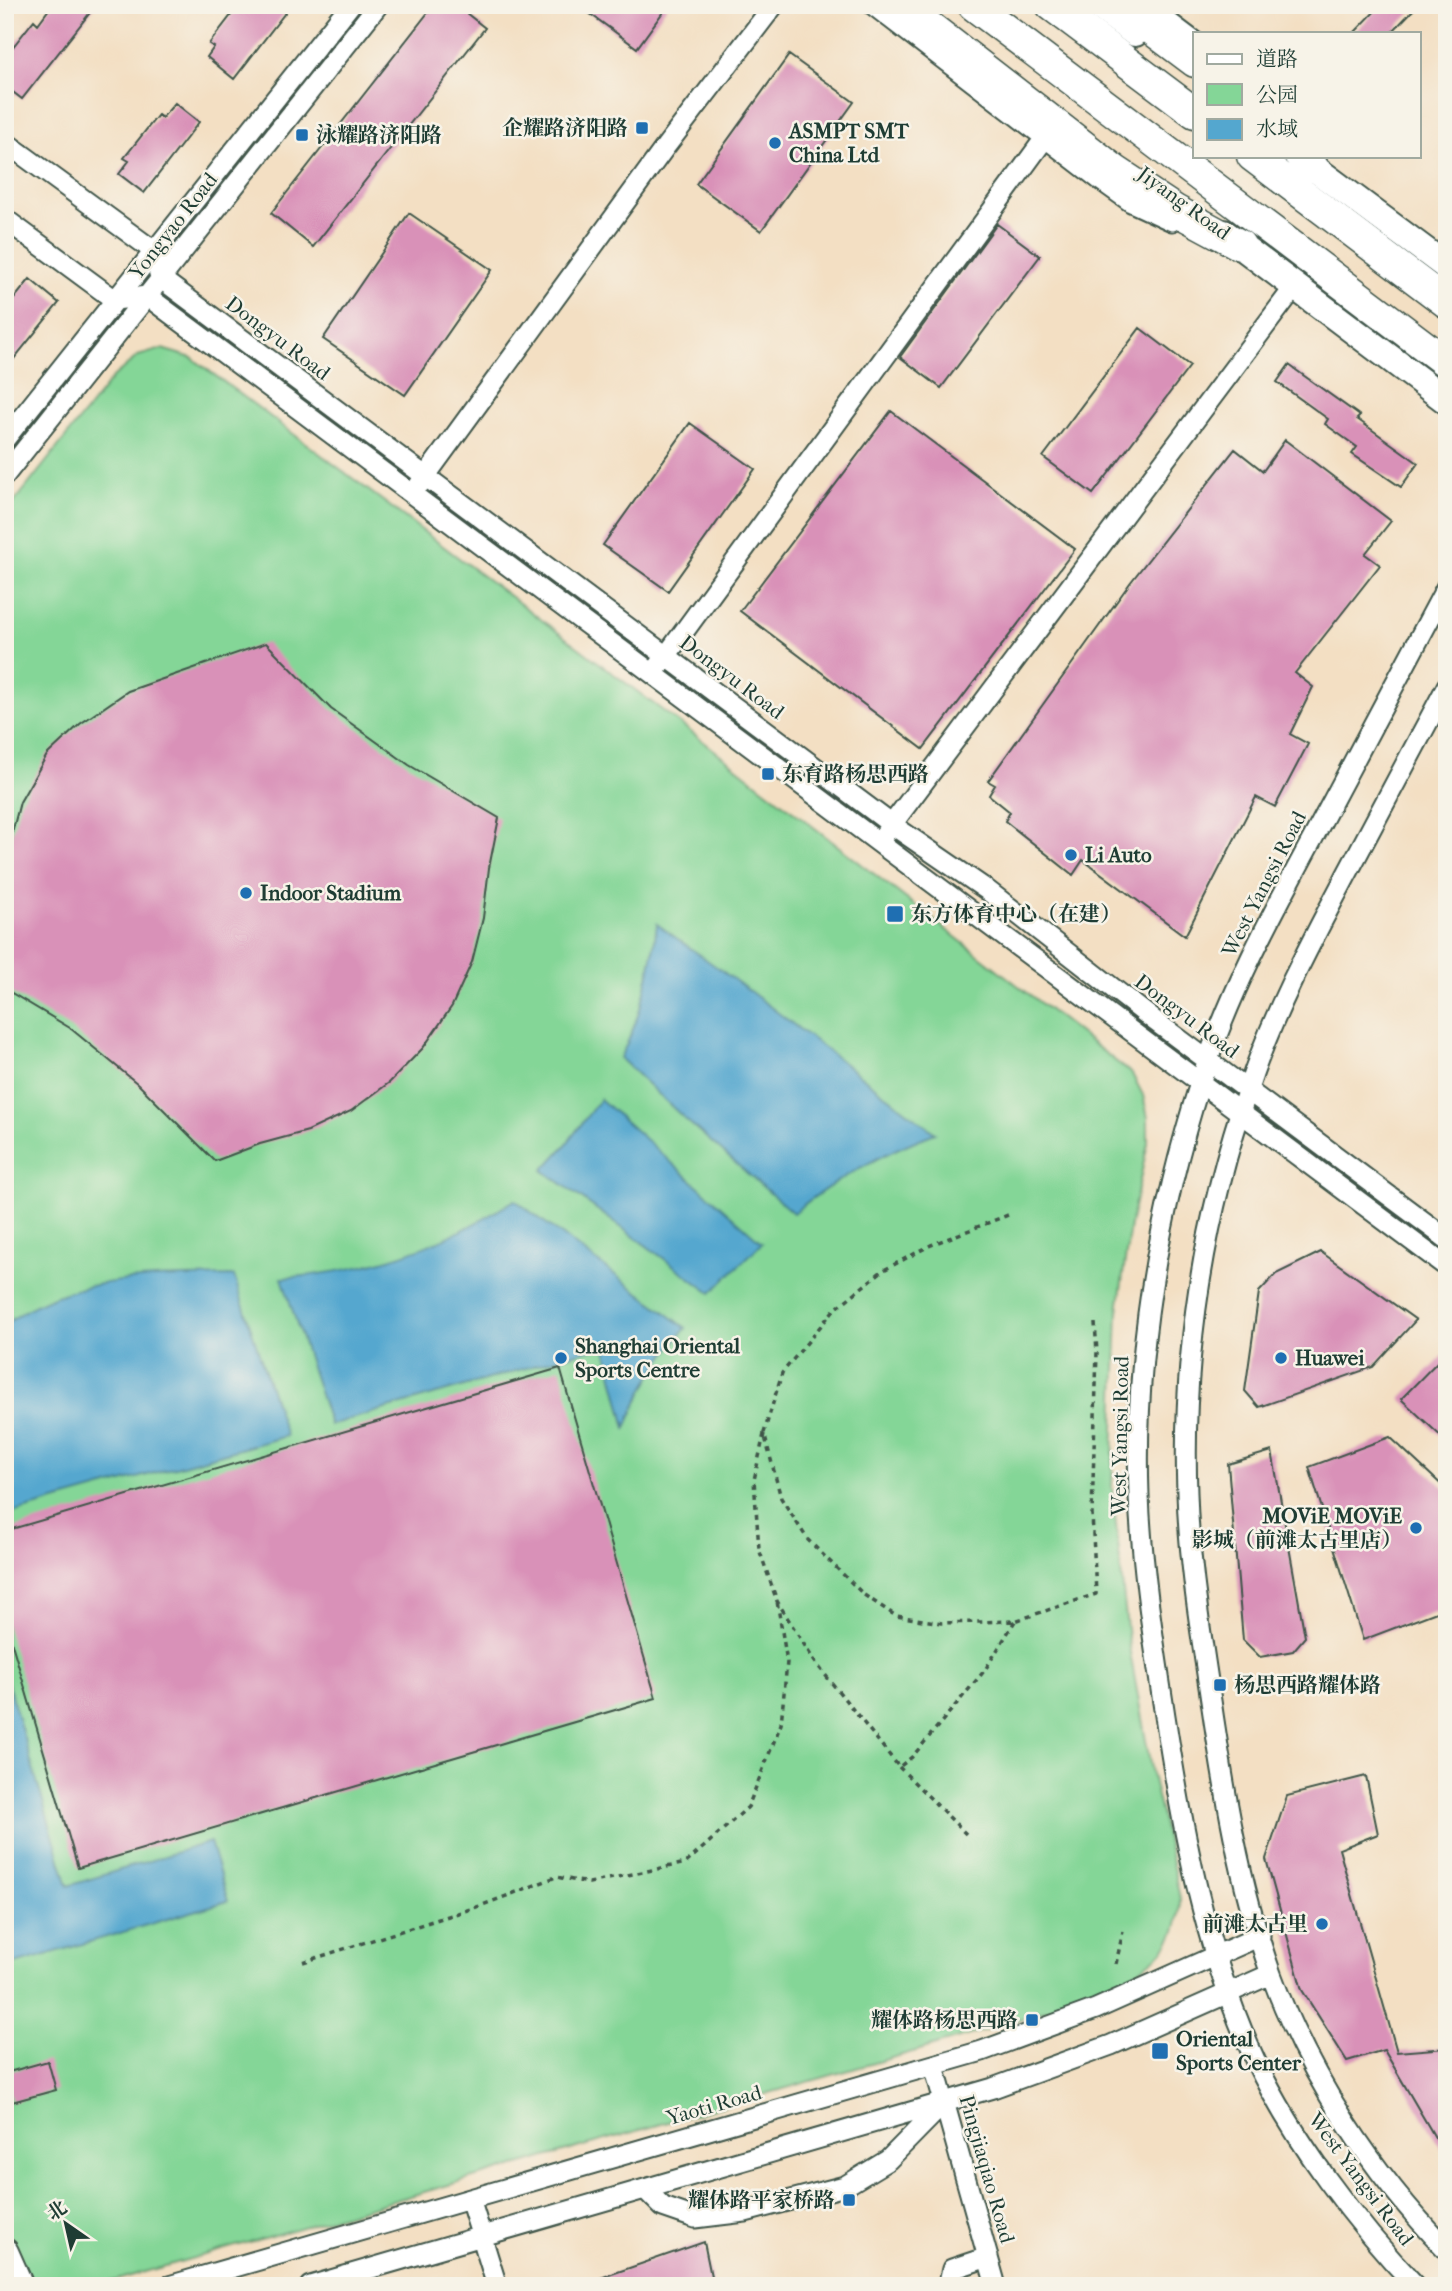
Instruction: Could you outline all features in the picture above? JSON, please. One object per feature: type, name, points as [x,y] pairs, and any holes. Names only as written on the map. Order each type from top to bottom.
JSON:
[{"type":"highway","points":[[902,5],[1116,171],[1175,210],[1240,245]]},
{"type":"highway","points":[[973,5],[1447,362]]},
{"type":"highway","points":[[1051,5],[1193,112]]},
{"type":"highway","points":[[1119,5],[1193,60]]},
{"type":"highway","points":[[1255,158],[1447,303]]},
{"type":"main road","name":"Jiyang Road","points":[[921,5],[1447,401]]},
{"type":"main road","points":[[1097,5],[1193,77]]},
{"type":"main road","points":[[1304,159],[1447,267]]},
{"type":"main road","points":[[5,2252],[20,2286]]},
{"type":"street","name":"Yongyao Road","points":[[5,439],[350,5]]},
{"type":"street","name":"Yongyao Road","points":[[5,475],[378,5]]},
{"type":"street","points":[[413,494],[666,146],[774,5]]},
{"type":"street","points":[[873,5],[1131,202],[1165,219],[1240,245]]},
{"type":"street","points":[[1146,5],[1193,40]]},
{"type":"street","points":[[654,673],[1045,138]]},
{"type":"street","points":[[5,142],[154,251],[160,278]]},
{"type":"street","points":[[5,219],[115,300],[147,296]]},
{"type":"street","name":"Dongyu Road","points":[[160,278],[891,824],[987,890],[1247,1090],[1447,1239]]},
{"type":"street","points":[[880,842],[1296,285]]},
{"type":"street","name":"Dongyu Road","points":[[147,296],[1447,1267]]},
{"type":"street","name":"West Yangsi Road","points":[[1416,2286],[1340,2196],[1297,2134],[1257,2063],[1216,1956],[1198,1894],[1179,1807],[1152,1630],[1139,1496],[1139,1425],[1151,1287],[1172,1182],[1208,1060],[1262,933],[1447,586]]},
{"type":"street","name":"West Yangsi Road","points":[[1447,686],[1305,954],[1264,1044],[1247,1090],[1220,1183],[1198,1294],[1186,1426],[1187,1494],[1199,1623],[1225,1798],[1244,1883],[1271,1974],[1299,2042],[1337,2109],[1378,2168],[1447,2250]]},
{"type":"street","name":"Yaoti Road","points":[[169,2286],[934,2066],[1038,2032],[1259,1936]]},
{"type":"street","points":[[310,2286],[944,2103],[1111,2045],[1271,1974]]},
{"type":"street","name":"Pingjiaqiao Road","points":[[934,2066],[996,2286]]},
{"type":"street","points":[[645,2189],[663,2207],[695,2218],[745,2212],[845,2186],[888,2161],[944,2103]]},
{"type":"street","points":[[470,2199],[496,2286]]},
{"type":"street","points":[[948,2286],[952,2269],[988,2257]]},
{"type":"path","points":[[303,1962],[480,1906],[556,1877],[589,1883],[685,1863],[748,1807],[781,1724],[787,1662],[777,1601],[759,1549],[754,1480],[764,1433],[782,1373],[833,1311],[882,1271],[931,1245],[1008,1215]]},
{"type":"path","points":[[764,1433],[782,1498],[807,1540],[864,1595],[896,1616],[942,1623],[1015,1621],[1096,1594],[1092,1514],[1097,1352],[1095,1323]]},
{"type":"path","points":[[777,1601],[815,1662],[899,1767],[966,1834]]},
{"type":"path","points":[[899,1767],[912,1757],[985,1670],[1015,1621]]},
{"type":"path","points":[[1116,1964],[1123,1931]]},
{"type":"green space","name":"Shanghai Oriental Sports Centre","points":[[162,349],[192,358],[686,728],[1132,1074],[1143,1095],[1148,1118],[1148,1143],[1130,1225],[1118,1311],[1112,1487],[1129,1647],[1152,1774],[1180,1898],[1179,1912],[1175,1931],[1169,1942],[1148,1964],[1089,1994],[1015,2021],[96,2286],[5,2286],[5,514],[114,376],[138,356]]},
{"type":"water","points":[[657,924],[747,989],[935,1133],[861,1167],[793,1213],[686,1120],[620,1058],[644,993]]},
{"type":"water","points":[[600,1099],[762,1243],[711,1293],[543,1170],[565,1146]]},
{"type":"water","points":[[515,1200],[686,1328],[652,1375],[626,1428],[605,1345],[330,1425],[282,1278],[346,1270],[404,1254],[459,1231]]},
{"type":"water","points":[[234,1276],[286,1436],[5,1515],[5,1325],[30,1308],[85,1287],[145,1279]]},
{"type":"water","points":[[5,1674],[68,1886],[210,1842],[228,1901],[5,1967]]},
{"type":"building","points":[[52,5],[96,5],[22,99],[5,86],[5,57],[34,20],[38,24]]},
{"type":"building","points":[[239,5],[291,5],[234,79],[207,57],[214,47],[209,44]]},
{"type":"building","points":[[434,5],[456,5],[485,28],[313,247],[271,213]]},
{"type":"building","points":[[578,5],[668,5],[637,48]]},
{"type":"building","points":[[1381,5],[1418,5],[1392,32],[1355,32]]},
{"type":"building","name":"ASMPT SMT China Ltd","points":[[789,55],[854,102],[761,231],[696,184]]},
{"type":"building","points":[[175,103],[199,122],[144,193],[119,174],[129,161],[124,158],[158,115],[162,118]]},
{"type":"building","points":[[409,213],[492,270],[405,395],[323,339]]},
{"type":"building","points":[[997,224],[1040,256],[941,388],[900,357]]},
{"type":"building","points":[[30,279],[59,303],[5,370],[5,310]]},
{"type":"building","points":[[1140,328],[1190,366],[1093,494],[1043,457]]},
{"type":"building","points":[[1289,365],[1360,416],[1357,419],[1418,463],[1401,487],[1352,454],[1357,447],[1325,424],[1328,419],[1277,382]]},
{"type":"building","points":[[891,411],[1075,549],[923,749],[740,611]]},
{"type":"building","points":[[690,423],[755,469],[668,591],[603,545]]},
{"type":"building","points":[[1285,440],[1391,521],[1365,554],[1380,565],[1295,673],[1313,687],[1290,734],[1308,744],[1275,807],[1256,797],[1185,936],[1083,860],[1073,875],[1005,821],[1010,812],[989,795],[995,785],[988,781],[1130,583],[1235,449],[1263,471]]},
{"type":"building","name":"Indoor Stadium","points":[[266,643],[331,709],[409,765],[499,818],[483,918],[472,962],[452,1006],[423,1048],[390,1082],[351,1111],[308,1131],[260,1144],[215,1161],[138,1084],[70,1028],[5,989],[5,861],[20,802],[47,755],[80,724],[128,691]]},
{"type":"building","points":[[1321,1252],[1416,1320],[1373,1367],[1259,1407],[1245,1391],[1259,1292],[1276,1274]]},
{"type":"building","points":[[1447,1352],[1447,1442],[1401,1399]]},
{"type":"building","points":[[560,1368],[656,1698],[78,1868],[5,1620],[5,1531]]},
{"type":"building","points":[[1390,1437],[1447,1490],[1447,1608],[1363,1640],[1309,1467]]},
{"type":"building","points":[[1272,1451],[1305,1637],[1293,1651],[1260,1657],[1243,1640],[1228,1464]]},
{"type":"building","name":"前滩太古里","points":[[1366,1776],[1378,1834],[1339,1849],[1397,2052],[1447,2048],[1447,2158],[1384,2050],[1347,2061],[1302,1990],[1266,1859],[1287,1796]]},
{"type":"building","points":[[48,2061],[56,2090],[12,2102],[5,2073]]},
{"type":"building","points":[[704,2242],[713,2286],[586,2286],[586,2283]]},
{"type":"place","name":"企耀路济阳路","points":[[642,128]]},
{"type":"place","name":"泳耀路济阳路","points":[[302,135]]},
{"type":"place","name":"ASMPT SMT China Ltd","points":[[775,143]]},
{"type":"place","name":"东育路杨思西路","points":[[768,774]]},
{"type":"place","name":"Li Auto","points":[[1071,855]]},
{"type":"place","name":"Indoor Stadium","points":[[246,893]]},
{"type":"place","name":"东方体育中心（在建）","points":[[895,914]]},
{"type":"place","name":"Shanghai Oriental Sports Centre","points":[[561,1358]]},
{"type":"place","name":"Huawei","points":[[1281,1358]]},
{"type":"place","name":"MOViE MOViE 影城（前滩太古里店）","points":[[1416,1528]]},
{"type":"place","name":"杨思西路耀体路","points":[[1220,1685]]},
{"type":"place","name":"前滩太古里","points":[[1322,1924]]},
{"type":"place","name":"耀体路杨思西路","points":[[1032,2020]]},
{"type":"place","name":"Oriental Sports Center","points":[[1160,2051]]},
{"type":"place","name":"耀体路平家桥路","points":[[849,2200]]}]
